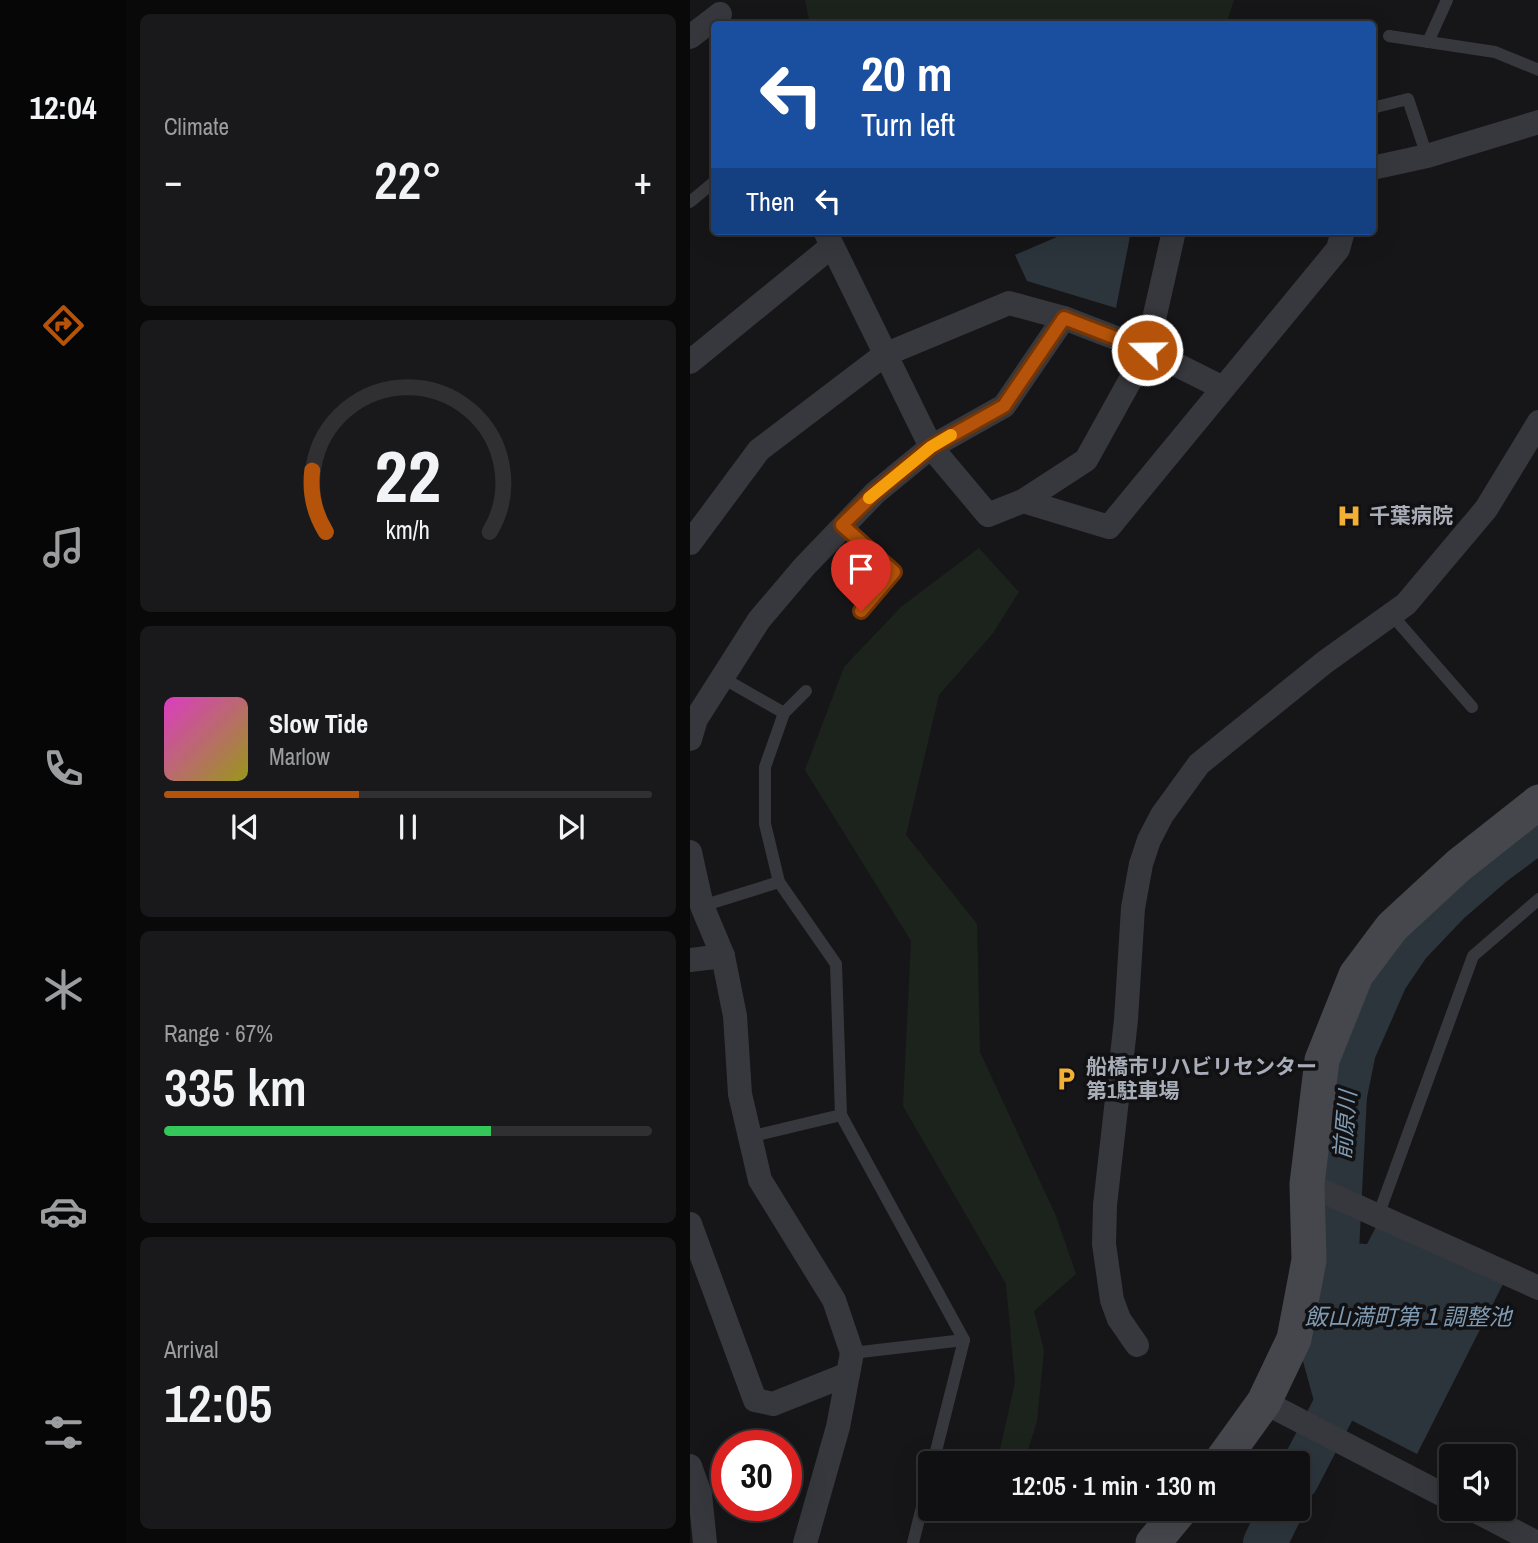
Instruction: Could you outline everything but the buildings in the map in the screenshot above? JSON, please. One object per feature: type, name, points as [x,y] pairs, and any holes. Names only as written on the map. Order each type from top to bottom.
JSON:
[{"type":"street","points":[[690,37],[719,13]]},
{"type":"street","points":[[1376,167],[1427,156],[1539,122]]},
{"type":"street","points":[[690,362],[829,239],[931,447],[988,515],[1023,500],[1086,460],[1147,350],[1173,235]]},
{"type":"street","points":[[1023,500],[1109,527],[1338,249],[1342,235]]},
{"type":"street","points":[[690,542],[759,450],[884,355],[1009,303],[1064,318],[1147,350],[1223,388]]},
{"type":"street","points":[[690,739],[696,719],[759,620],[842,525],[875,493],[931,447],[1004,406],[1064,318]]},
{"type":"street","points":[[1137,1345],[1119,1320],[1112,1300],[1104,1244],[1105,1205],[1126,1020],[1133,908],[1141,864],[1149,840],[1162,815],[1199,764],[1325,662],[1406,604],[1486,509],[1539,422]]},
{"type":"street","points":[[1224,1451],[1264,1402],[1294,1339],[1309,1260],[1307,1184],[1322,1060],[1356,975],[1392,927],[1458,866],[1536,810]]},
{"type":"street","points":[[690,852],[702,906],[723,956],[735,1016],[740,1094],[760,1180],[834,1300],[849,1364],[838,1427],[805,1543]]},
{"type":"street","points":[[690,960],[723,956]]},
{"type":"street","points":[[1307,1184],[1539,1288]]},
{"type":"street","points":[[690,1224],[755,1400],[773,1404],[849,1364]]},
{"type":"street","points":[[1264,1402],[1439,1493]]},
{"type":"street","points":[[690,1466],[700,1494],[705,1543]]},
{"type":"street","points":[[1153,1543],[1171,1521]]},
{"type":"street","points":[[1495,1521],[1537,1543]]},
{"type":"lane","points":[[1428,42],[1447,0]]},
{"type":"lane","points":[[1389,36],[1495,52],[1539,70]]},
{"type":"lane","points":[[1376,107],[1408,99],[1427,156]]},
{"type":"lane","points":[[690,202],[711,184]]},
{"type":"lane","points":[[842,525],[894,572],[861,611]]},
{"type":"lane","points":[[1391,614],[1472,707]]},
{"type":"lane","points":[[721,677],[784,713]]},
{"type":"lane","points":[[807,691],[784,713],[765,767],[765,824],[779,882],[836,964],[841,1115],[964,1340],[936,1451]]},
{"type":"lane","points":[[702,906],[779,882]]},
{"type":"lane","points":[[1378,1216],[1473,956],[1539,899]]},
{"type":"lane","points":[[750,1137],[841,1115]]},
{"type":"lane","points":[[849,1364],[964,1340]]},
{"type":"lane","points":[[913,1543],[918,1521]]},
{"type":"shaded area","points":[[805,0],[1234,0],[1227,21],[809,21]]},
{"type":"shaded area","points":[[979,548],[1019,592],[993,633],[939,695],[906,835],[977,924],[980,1052],[1056,1216],[1076,1274],[1034,1311],[1044,1350],[1037,1421],[1028,1451],[1000,1451],[1015,1382],[1006,1284],[903,1106],[911,941],[805,770],[844,667],[901,607]]},
{"type":"water","points":[[1062,235],[1130,235],[1116,308],[1027,281],[1015,255]]},
{"type":"water","name":"飯山満町第１調整池","points":[[1377,1225],[1503,1284],[1417,1454],[1345,1417],[1350,1392],[1335,1329],[1338,1286],[1346,1243],[1367,1244]]},
{"type":"waterway","name":"前原川","points":[[1310,1454],[1337,1402],[1320,1340],[1336,1270],[1345,1095],[1354,1051],[1386,978],[1409,944],[1449,902],[1493,864],[1539,830]]},
{"type":"waterway","name":"前原川","points":[[1265,1543],[1276,1521]]},
{"type":"slow traffic","points":[[869,498],[931,447],[951,435]]},
{"type":"place","name":"千葉病院","points":[[1349,516]]},
{"type":"place","name":"船橋市リハビリセンター 第1駐車場","points":[[1066,1079]]},
{"type":"route","points":[[861,611],[894,572],[842,525],[875,493],[931,447],[1004,406],[1064,318],[1147,350]]}]
